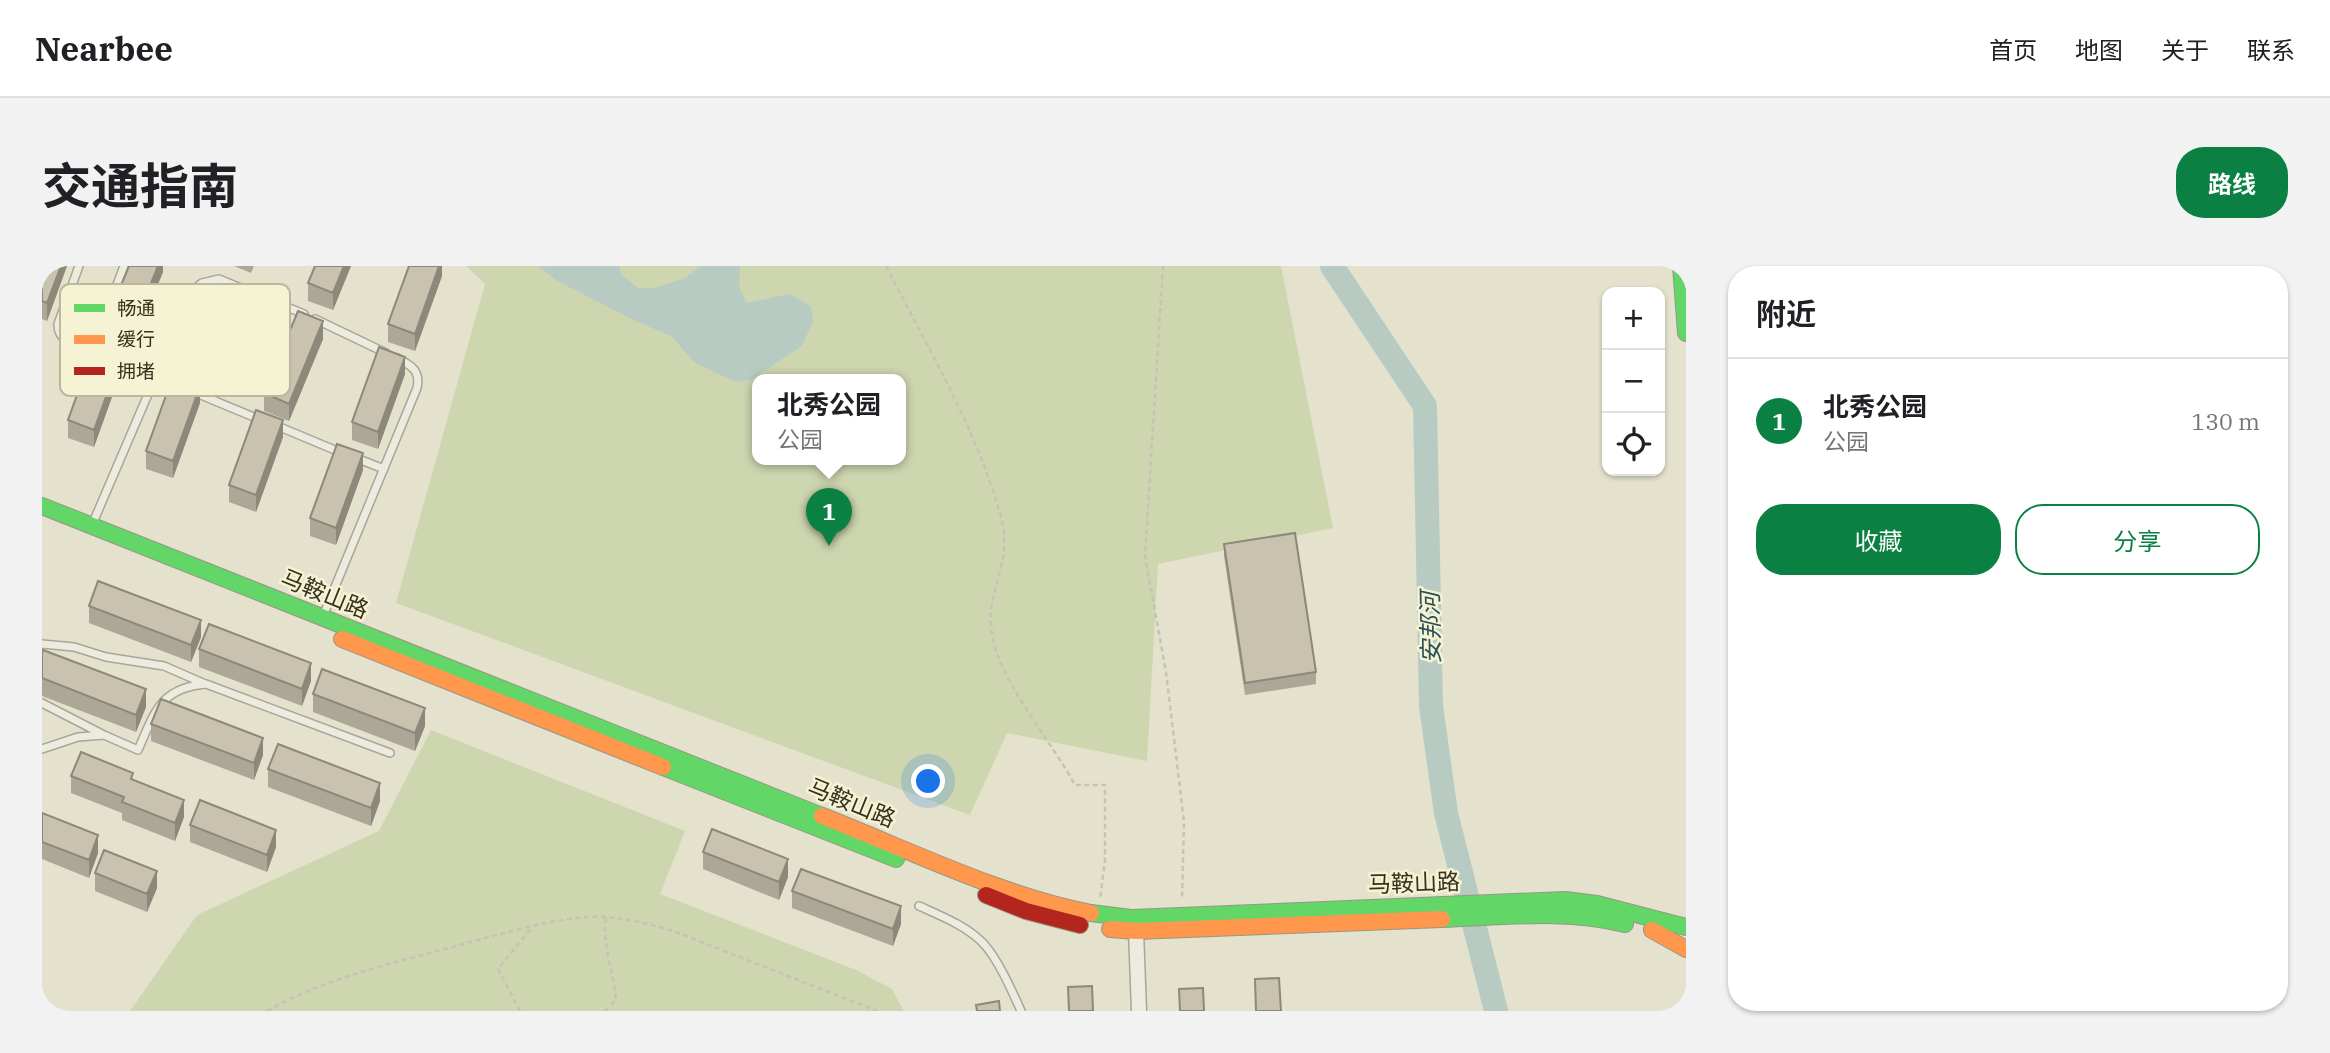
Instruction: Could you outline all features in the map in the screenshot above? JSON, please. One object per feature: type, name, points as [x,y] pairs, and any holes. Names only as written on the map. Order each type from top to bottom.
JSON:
[{"type":"main road","points":[[1681,266],[1686,333]]},
{"type":"main road","name":"马鞍山路","points":[[42,506],[996,885],[1067,909],[1131,918],[1348,915],[1512,909],[1686,927]]},
{"type":"main road","name":"马鞍山路","points":[[42,518],[1026,911],[1076,925],[1136,931],[1348,915]]},
{"type":"main road","points":[[1653,924],[1686,920]]},
{"type":"main road","name":"马鞍山路","points":[[1653,924],[1686,938]]},
{"type":"main road","points":[[1653,924],[1686,949]]},
{"type":"street","points":[[1136,931],[1139,1011]]},
{"type":"lane","points":[[72,284],[79,266]]},
{"type":"lane","points":[[117,284],[124,266]]},
{"type":"lane","points":[[200,284],[219,279],[234,284]]},
{"type":"lane","points":[[290,308],[410,364],[417,372],[419,380],[323,617]]},
{"type":"lane","points":[[60,318],[57,332],[60,336]]},
{"type":"lane","points":[[92,526],[147,396]]},
{"type":"lane","points":[[201,396],[384,470]]},
{"type":"lane","points":[[42,644],[75,647],[106,657],[164,666],[390,753]]},
{"type":"lane","points":[[42,703],[138,750],[157,708],[166,697],[192,685],[206,684]]},
{"type":"lane","points":[[42,749],[78,737],[104,735]]},
{"type":"lane","points":[[919,906],[956,923],[984,944],[1009,984],[1021,1011]]},
{"type":"path","points":[[886,266],[962,414],[1001,517],[1005,548],[1001,575],[991,609],[996,652],[1004,670],[1075,785],[1105,785],[1105,860],[1098,915]]},
{"type":"path","points":[[1163,266],[1145,556],[1166,671],[1184,822],[1182,916]]},
{"type":"path","points":[[605,1011],[616,1000],[614,976],[603,937],[606,917]]},
{"type":"path","points":[[267,1011],[295,995],[340,978],[533,927],[606,917],[649,924],[676,932],[877,1011]]},
{"type":"path","points":[[520,1011],[498,968],[533,927]]},
{"type":"green space","points":[[466,266],[1281,266],[1333,528],[1158,564],[1147,761],[1007,733],[970,815],[396,603],[485,284]]},
{"type":"green space","points":[[431,730],[685,831],[660,894],[856,970],[892,989],[904,1011],[130,1011],[197,915],[379,831]]},
{"type":"shaded area","points":[[538,266],[619,266],[621,274],[638,288],[654,288],[685,278],[701,266],[740,266],[739,286],[746,303],[790,294],[811,307],[813,321],[802,346],[760,374],[752,374],[751,380],[735,382],[694,362],[671,336],[557,281]]},
{"type":"building","points":[[42,266],[61,266],[47,303],[42,301]]},
{"type":"building","points":[[129,266],[158,266],[151,284],[122,284]]},
{"type":"building","points":[[315,266],[344,266],[333,293],[308,283]]},
{"type":"building","points":[[409,266],[439,266],[415,334],[388,324]]},
{"type":"building","points":[[298,311],[323,321],[289,404],[271,396],[290,396],[290,330]]},
{"type":"building","points":[[379,347],[405,357],[378,432],[352,422]]},
{"type":"building","points":[[77,396],[106,396],[94,430],[68,420]]},
{"type":"building","points":[[166,396],[196,396],[173,461],[146,451]]},
{"type":"building","points":[[256,410],[283,420],[256,495],[229,485]]},
{"type":"building","points":[[337,444],[363,453],[336,528],[310,518]]},
{"type":"building","points":[[1295,533],[1316,672],[1245,683],[1224,544]]},
{"type":"building","points":[[98,581],[201,620],[191,645],[89,606]]},
{"type":"building","points":[[209,624],[311,663],[302,689],[199,649]]},
{"type":"building","points":[[43,650],[146,689],[136,715],[42,678]]},
{"type":"building","points":[[322,669],[425,708],[415,733],[313,694]]},
{"type":"building","points":[[161,699],[263,738],[254,763],[151,724]]},
{"type":"building","points":[[278,744],[380,783],[371,808],[268,769]]},
{"type":"building","points":[[81,752],[133,773],[131,779],[184,800],[175,823],[122,802],[124,797],[71,776]]},
{"type":"building","points":[[200,800],[276,830],[267,855],[190,825]]},
{"type":"building","points":[[42,813],[98,835],[89,860],[42,842]]},
{"type":"building","points":[[712,829],[788,859],[779,882],[703,852]]},
{"type":"building","points":[[104,850],[157,871],[147,894],[95,873]]},
{"type":"building","points":[[801,869],[901,906],[893,929],[792,891]]},
{"type":"building","points":[[1279,978],[1281,1011],[1256,1011],[1255,979]]},
{"type":"building","points":[[1092,986],[1093,1011],[1069,1011],[1068,987]]},
{"type":"building","points":[[1203,988],[1204,1011],[1180,1011],[1179,989]]},
{"type":"building","points":[[999,1001],[1000,1011],[977,1011],[976,1005]]},
{"type":"waterway","name":"安邦河","points":[[1332,266],[1425,406],[1431,706],[1446,813],[1496,1011]]},
{"type":"traffic: fast","points":[[1681,266],[1686,333]]},
{"type":"traffic: fast","points":[[42,506],[822,816]]},
{"type":"traffic: fast","points":[[663,767],[896,859]]},
{"type":"traffic: fast","points":[[1091,913],[1131,918],[1565,900],[1597,904],[1686,927]]},
{"type":"traffic: fast","points":[[1442,919],[1557,915],[1625,924]]},
{"type":"traffic: slow","points":[[342,639],[663,767]]},
{"type":"traffic: slow","points":[[822,816],[988,883],[1091,913]]},
{"type":"traffic: slow","points":[[1110,929],[1136,931],[1442,919]]},
{"type":"traffic: slow","points":[[1652,930],[1686,949]]},
{"type":"traffic: jam","points":[[986,895],[1026,911],[1080,925]]},
{"type":"place","name":"北秀公园","points":[[829,546]]}]
